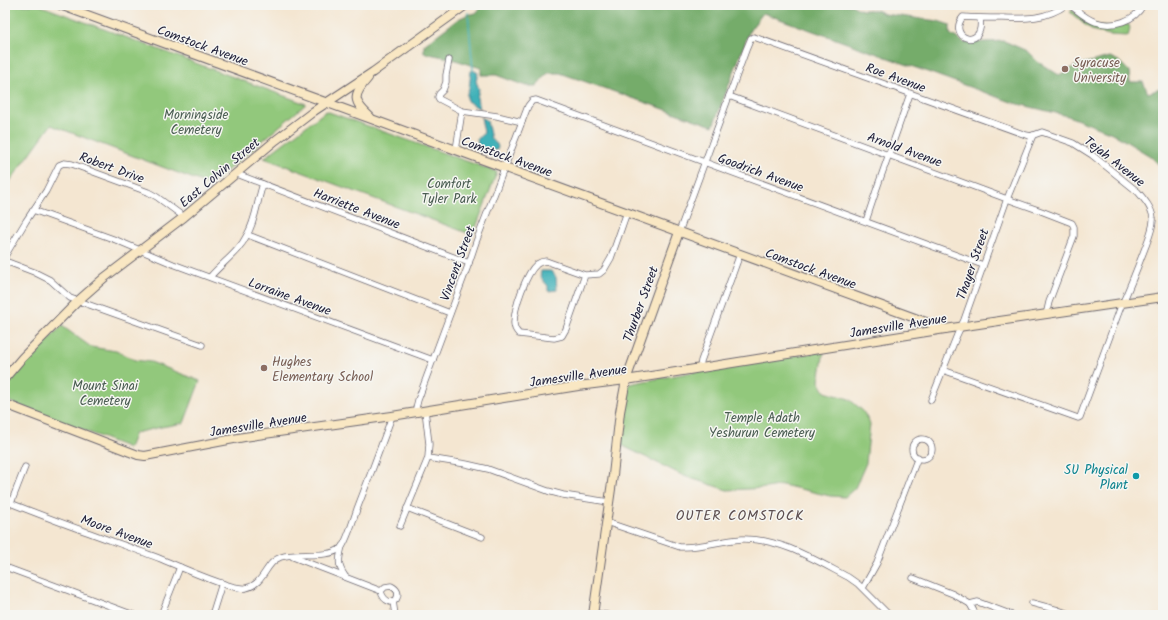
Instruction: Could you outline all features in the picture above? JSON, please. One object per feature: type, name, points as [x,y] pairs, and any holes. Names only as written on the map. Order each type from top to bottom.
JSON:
[{"type":"street","name":"Comstock Avenue","points":[[60,5],[946,330]]},
{"type":"street","name":"East Colvin Street","points":[[5,378],[22,358],[79,300],[104,278],[184,217],[314,111],[373,72],[466,5]]},
{"type":"street","points":[[980,18],[981,24],[976,37],[970,39],[959,33],[959,23],[963,18],[980,18],[1028,19],[1051,14],[1066,5]]},
{"type":"street","points":[[1070,5],[1087,18],[1097,23],[1114,24],[1124,22],[1132,17],[1143,5]]},
{"type":"street","name":"Roe Avenue","points":[[752,37],[762,39],[1026,135],[1033,135]]},
{"type":"street","name":"Thurber Street","points":[[593,614],[620,412],[626,380],[679,232],[752,37]]},
{"type":"street","points":[[449,60],[446,82],[443,90],[439,94],[439,99],[462,110],[522,122]]},
{"type":"street","points":[[372,119],[360,108],[356,102],[356,95],[373,72]]},
{"type":"street","points":[[866,222],[910,94]]},
{"type":"street","name":"Arnold Avenue","points":[[729,96],[1041,211],[1073,225],[1075,232],[1074,236],[1049,302],[1046,315]]},
{"type":"street","name":"Goodrich Avenue","points":[[532,101],[536,100],[983,265]]},
{"type":"street","name":"Vincent Street","points":[[415,412],[418,400],[476,242],[528,106],[532,101]]},
{"type":"street","points":[[456,150],[462,110]]},
{"type":"street","name":"Tejah Avenue","points":[[943,370],[1078,418],[1082,414],[1122,303],[1127,295],[1150,234],[1153,221],[1151,210],[1138,192],[1092,155],[1080,147],[1057,137],[1042,132],[1033,135]]},
{"type":"street","name":"Thayer Street","points":[[931,400],[960,328],[1007,199],[1033,135]]},
{"type":"street","name":"Robert Drive","points":[[5,256],[46,191],[59,165],[64,163],[72,164],[157,196],[184,217]]},
{"type":"street","name":"Harriette Avenue","points":[[237,174],[469,263]]},
{"type":"street","points":[[210,277],[242,245],[248,235],[263,184]]},
{"type":"street","name":"Lorraine Avenue","points":[[33,210],[433,360]]},
{"type":"street","points":[[585,275],[566,329],[562,336],[554,338],[519,334],[514,323],[517,308],[523,287],[528,276],[536,265],[546,261],[585,275],[599,274],[604,270],[611,258],[627,212]]},
{"type":"street","points":[[248,235],[450,313]]},
{"type":"street","points":[[700,368],[715,320],[740,254]]},
{"type":"street","points":[[5,261],[50,280],[70,298],[202,345]]},
{"type":"street","name":"Jamesville Avenue","points":[[5,404],[138,455],[145,456],[244,438],[578,386],[626,380],[1122,303],[1163,298]]},
{"type":"street","points":[[400,526],[428,458],[429,444],[424,410]]},
{"type":"street","points":[[346,577],[340,569],[339,563],[342,546],[392,416]]},
{"type":"street","points":[[863,588],[877,563],[918,457]]},
{"type":"street","points":[[428,458],[488,469],[563,495],[609,502]]},
{"type":"street","points":[[8,502],[25,467]]},
{"type":"street","name":"Moore Avenue","points":[[8,502],[239,589],[257,584],[274,561],[281,557],[323,554],[335,551],[342,546]]},
{"type":"street","points":[[407,508],[482,537]]},
{"type":"street","points":[[606,522],[680,547],[690,547],[740,539],[766,540],[790,548],[848,577],[863,588],[889,615]]},
{"type":"street","points":[[291,556],[381,591]]},
{"type":"street","points":[[161,615],[180,566]]},
{"type":"street","points":[[5,567],[134,615]]},
{"type":"street","points":[[913,578],[953,594],[970,604],[976,615]]},
{"type":"street","points":[[220,615],[213,612],[222,583]]},
{"type":"street","points":[[391,586],[398,591],[398,596],[396,600],[390,602],[385,600],[381,591],[385,587],[391,586]]},
{"type":"street","points":[[393,601],[395,615]]},
{"type":"street","points":[[970,604],[978,602],[1010,614]]},
{"type":"street","points":[[1032,603],[1072,615]]},
{"type":"street","points":[[593,614],[607,615]]},
{"type":"green space","name":"Morningside Cemetery","points":[[5,5],[39,5],[306,104],[210,185],[51,125],[5,188]]},
{"type":"green space","points":[[483,5],[852,5],[862,10],[876,10],[884,14],[938,21],[950,25],[950,34],[965,43],[1004,41],[1027,51],[1038,62],[1059,75],[1077,65],[1110,57],[1119,61],[1129,71],[1130,82],[1143,82],[1148,93],[1163,88],[1163,169],[1150,156],[1112,133],[1068,116],[1014,103],[763,13],[750,30],[713,126],[560,73],[548,73],[537,86],[526,86],[496,75],[481,75],[481,68],[449,58],[424,53],[424,45],[458,19],[476,13]]},
{"type":"green space","points":[[1072,10],[1091,23],[1102,27],[1117,27],[1126,24],[1129,25],[1130,29],[1128,36],[1109,35],[1091,30],[1070,12]]},
{"type":"green space","name":"Comfort Tyler Park","points":[[326,111],[497,172],[473,235],[264,158]]},
{"type":"green space","name":"Mount Sinai Cemetery","points":[[62,326],[91,347],[116,351],[135,360],[151,362],[200,381],[184,423],[135,433],[129,448],[5,400],[5,385],[13,373]]},
{"type":"green space","name":"Temple Adath Yeshurun Cemetery","points":[[824,351],[819,381],[825,392],[849,399],[863,411],[870,424],[866,463],[855,488],[845,497],[830,496],[783,485],[766,488],[727,490],[684,476],[619,444],[629,384],[704,370]]},
{"type":"water","points":[[471,71],[478,73],[476,81],[479,89],[477,98],[480,109],[467,101]]},
{"type":"water","points":[[481,117],[487,121],[491,139],[497,144],[497,150],[482,148],[478,145],[477,139],[484,133]]},
{"type":"water","points":[[541,271],[551,271],[556,277],[557,290],[548,291],[548,286],[540,277]]},
{"type":"waterway","points":[[468,13],[473,71]]},
{"type":"place","name":"Syracuse University","points":[[1065,69]]},
{"type":"place","name":"Hughes Elementary School","points":[[264,368]]},
{"type":"place","name":"SU Physical Plant","points":[[1136,476]]},
{"type":"district","name":"OUTER COMSTOCK","points":[[740,515]]}]
